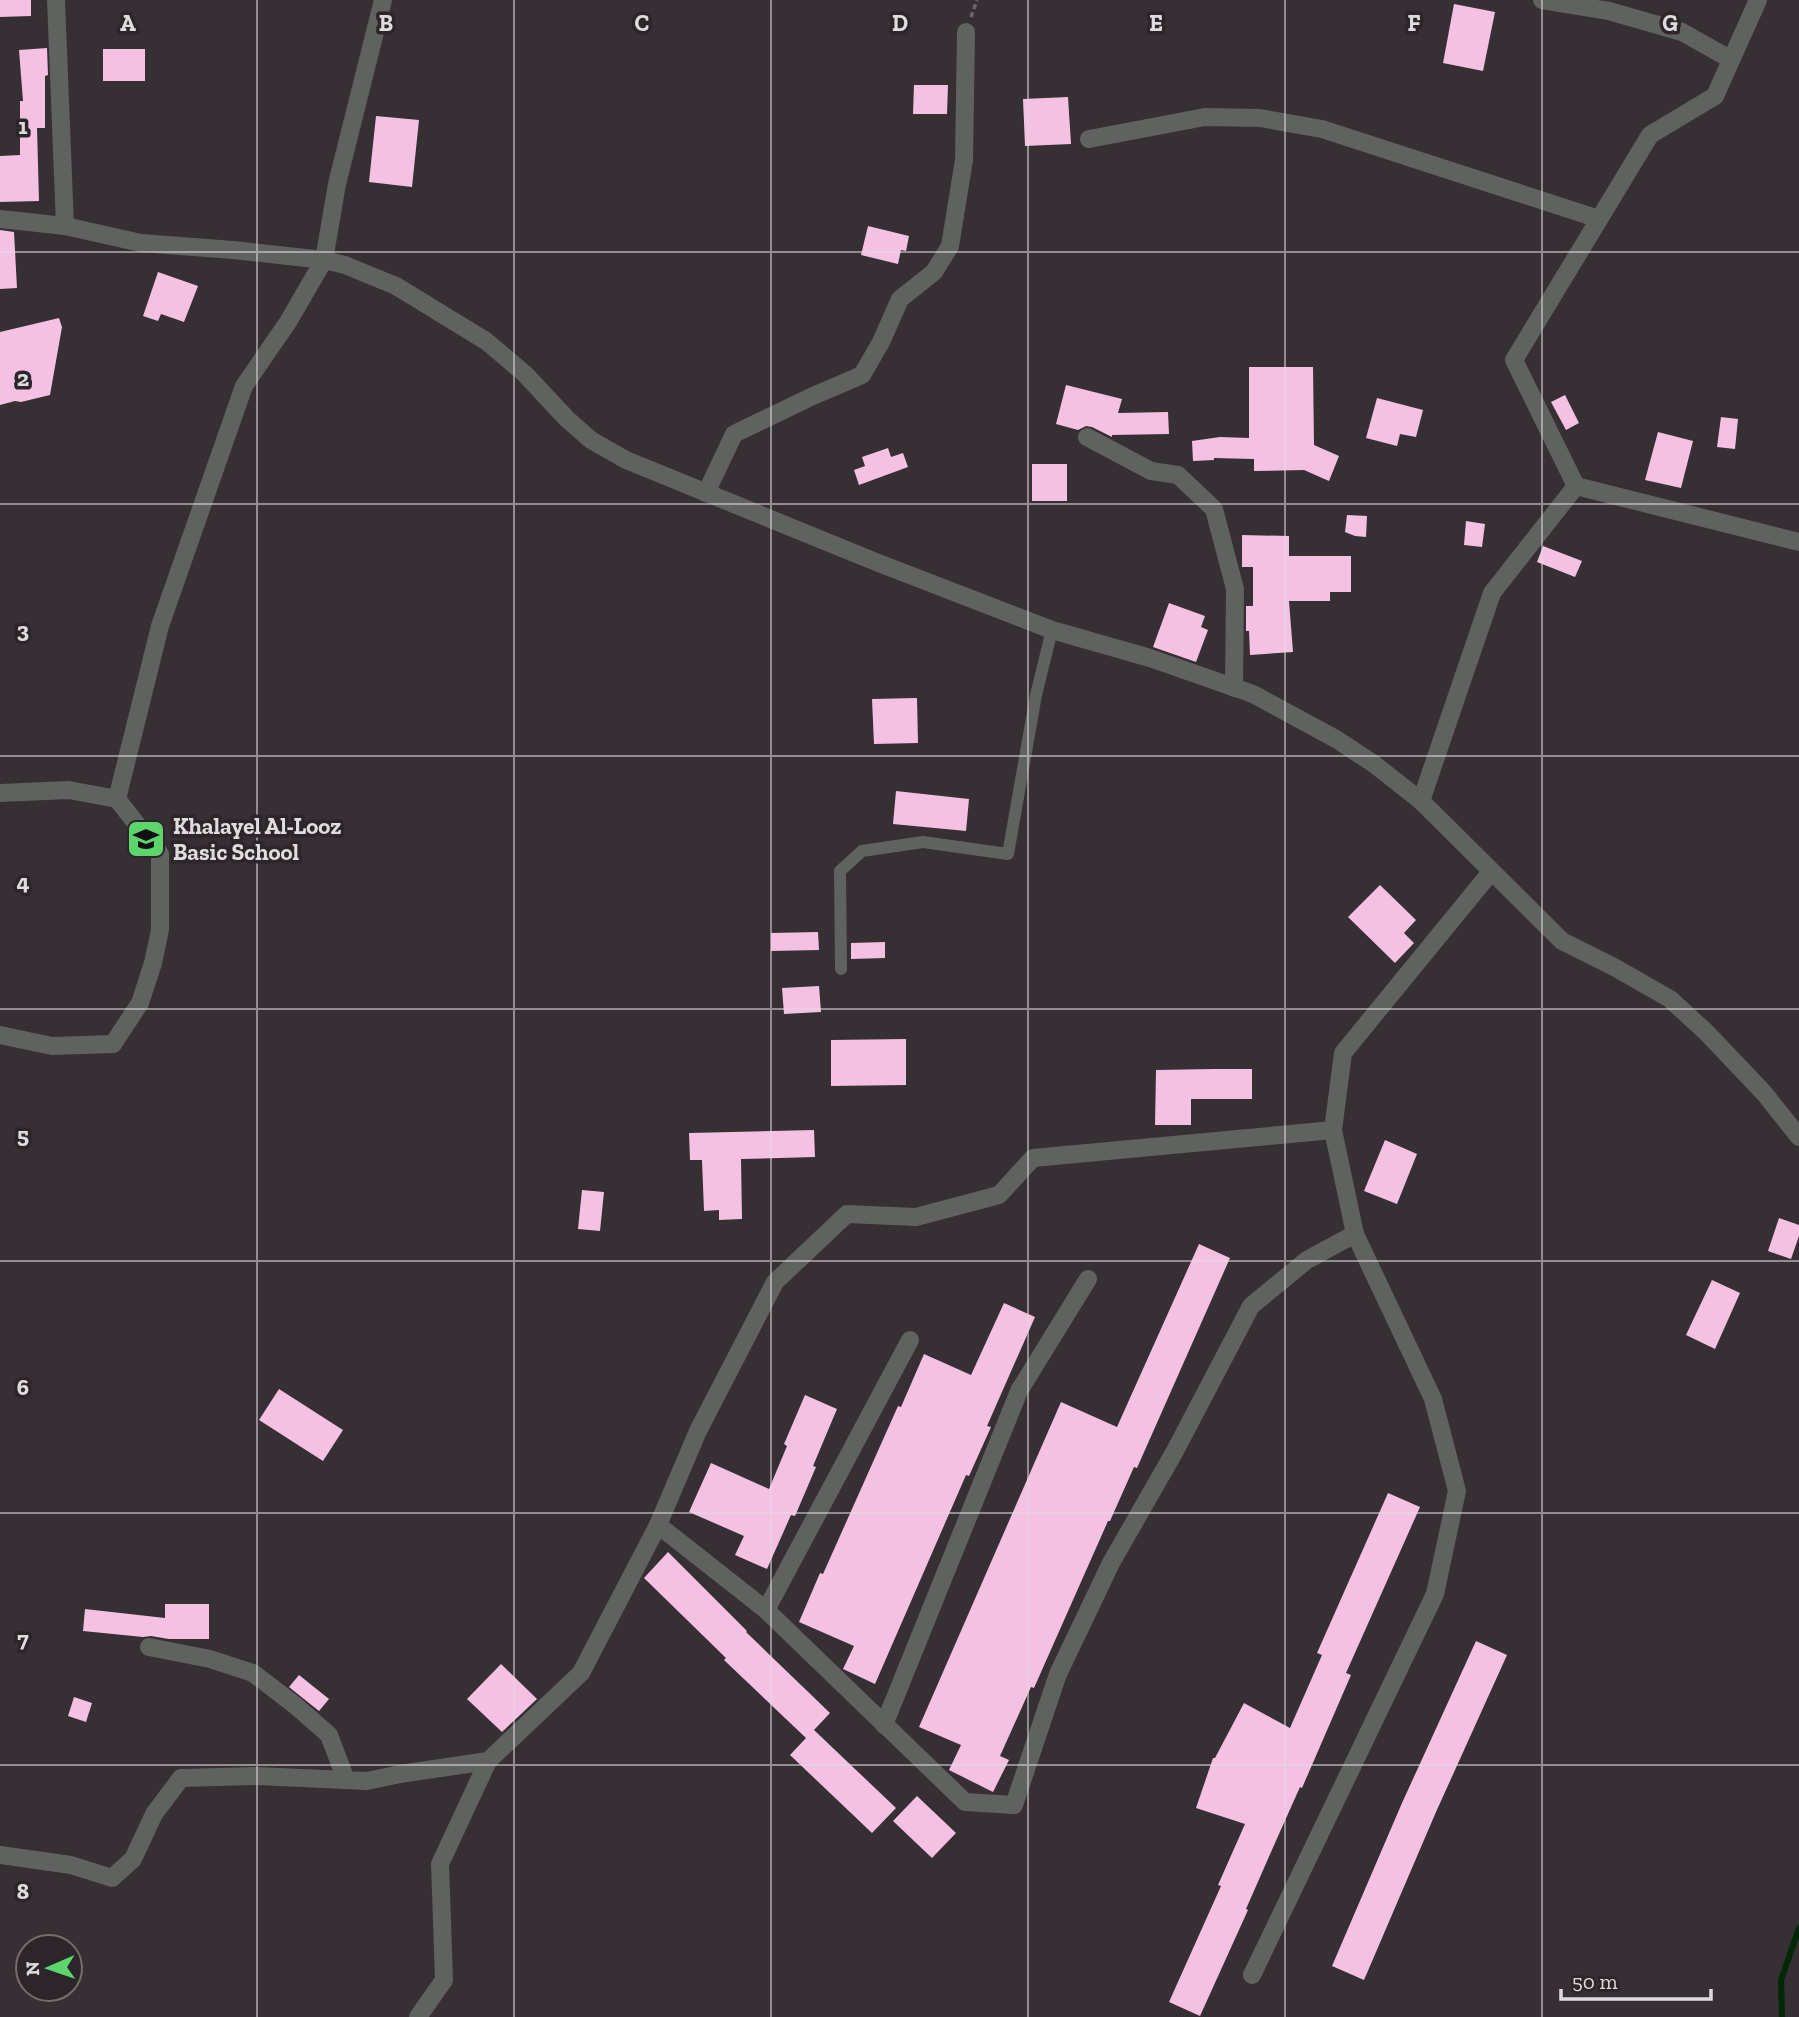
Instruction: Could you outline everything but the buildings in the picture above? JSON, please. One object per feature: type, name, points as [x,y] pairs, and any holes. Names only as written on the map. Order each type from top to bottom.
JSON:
[{"type":"street","points":[[56,0],[65,226]]},
{"type":"street","points":[[117,799],[160,626],[244,386],[288,321],[324,260],[337,184],[383,0]]},
{"type":"street","points":[[1542,0],[1609,11],[1682,32],[1730,59]]},
{"type":"street","points":[[1758,0],[1715,96],[1650,135],[1514,360],[1576,486],[1799,542]]},
{"type":"street","points":[[706,493],[734,434],[862,376],[900,299],[934,272],[950,246],[964,160],[966,32]]},
{"type":"street","points":[[1089,139],[1205,117],[1260,118],[1322,129],[1598,219]]},
{"type":"street","points":[[0,219],[65,226],[141,243],[233,250],[324,260],[345,265],[396,286],[486,341],[525,374],[567,419],[591,440],[625,460],[1052,630],[1150,658],[1252,694],[1336,739],[1374,764],[1421,802],[1562,941],[1670,999],[1706,1032],[1764,1093],[1799,1137]]},
{"type":"street","points":[[1087,437],[1151,471],[1178,475],[1214,509],[1235,589],[1234,688]]},
{"type":"street","points":[[1421,802],[1492,593],[1576,486]]},
{"type":"street","points":[[0,793],[69,790],[117,799],[160,853],[160,930],[153,963],[140,1003],[113,1044],[52,1046],[0,1035]]},
{"type":"street","points":[[1252,1975],[1435,1594],[1457,1492],[1433,1399],[1354,1234],[1333,1129],[1343,1053],[1491,872]]},
{"type":"street","points":[[418,2017],[444,1980],[440,1864],[488,1761],[581,1673],[658,1525],[698,1430],[775,1282],[847,1214],[916,1217],[999,1195],[1033,1158],[1333,1129]]},
{"type":"street","points":[[658,1525],[766,1610],[965,1802],[1014,1805],[1058,1674],[1111,1563],[1212,1383],[1251,1306],[1307,1260],[1354,1234]]},
{"type":"street","points":[[884,1725],[1019,1391],[1088,1279]]},
{"type":"street","points":[[766,1610],[910,1340]]},
{"type":"street","points":[[149,1647],[210,1659],[253,1673],[329,1735],[346,1780]]},
{"type":"street","points":[[0,1855],[71,1865],[112,1878],[133,1859],[154,1814],[181,1778],[257,1776],[367,1781],[488,1761]]},
{"type":"lane","points":[[841,969],[840,871],[862,850],[923,842],[1008,854],[1036,695],[1052,630]]},
{"type":"waterway","points":[[1782,2017],[1781,1980],[1799,1928]]},
{"type":"place","name":"Khalayel Al-Looz Basic School","points":[[146,839]]}]
